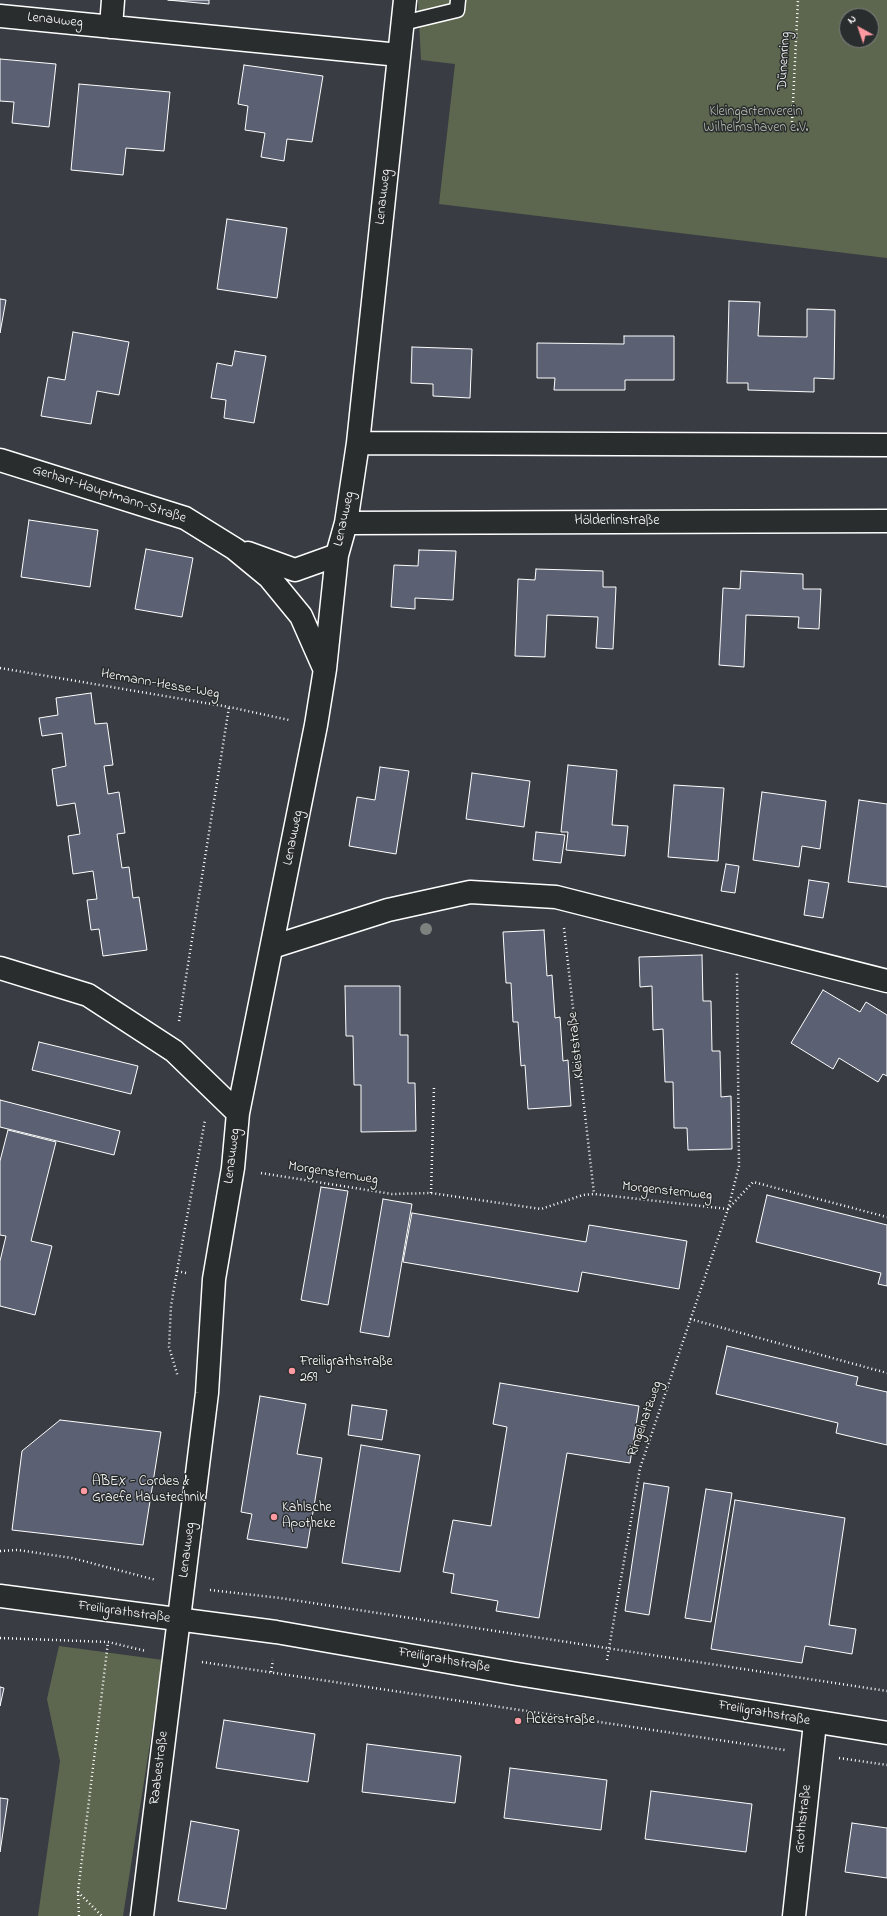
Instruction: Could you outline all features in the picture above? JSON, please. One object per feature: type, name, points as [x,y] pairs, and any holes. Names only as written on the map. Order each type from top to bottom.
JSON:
[{"type":"street","points":[[111,27],[114,0]]},
{"type":"street","name":"Lenauweg","points":[[179,1620],[207,1393],[214,1280],[233,1168],[238,1113],[316,725],[325,669],[337,555],[346,523],[358,443],[405,0]]},
{"type":"street","name":"Lenauweg","points":[[0,16],[399,55]]},
{"type":"street","points":[[358,443],[887,445]]},
{"type":"street","name":"Gerhart-Hauptmann-Straße","points":[[0,460],[185,518],[235,549],[269,577],[301,616],[325,669]]},
{"type":"street","name":"Hölderlinstraße","points":[[346,523],[887,521]]},
{"type":"street","name":"Gerhart-Hauptmann-Straße","points":[[235,549],[296,570],[337,555]]},
{"type":"street","points":[[272,947],[388,910],[470,892],[556,897],[736,941],[887,981]]},
{"type":"street","points":[[0,968],[88,995],[174,1051],[238,1113]]},
{"type":"street","name":"Freiligrathstraße","points":[[0,1596],[276,1632],[517,1674],[604,1687],[815,1723],[887,1733]]},
{"type":"street","name":"Raabestraße","points":[[142,1916],[179,1620]]},
{"type":"street","name":"Grothstraße","points":[[794,1916],[815,1723]]},
{"type":"lane","points":[[403,23],[457,10],[458,0]]},
{"type":"path","name":"Dünenring","points":[[792,122],[798,0]]},
{"type":"path","name":"Hermann-Hesse-Weg","points":[[0,668],[229,707],[316,725]]},
{"type":"path","points":[[174,1051],[229,707]]},
{"type":"path","name":"Kleiststraße","points":[[556,897],[565,929],[594,1194]]},
{"type":"path","name":"Ringelnatzweg","points":[[604,1687],[608,1649],[640,1468],[728,1209],[739,1166],[736,941]]},
{"type":"path","points":[[207,1393],[181,1388],[170,1347],[170,1306],[211,1086]]},
{"type":"path","points":[[431,1193],[434,1087]]},
{"type":"path","name":"Morgensternweg","points":[[233,1168],[392,1194],[431,1193],[541,1209],[583,1195],[594,1194],[728,1209],[753,1182],[887,1217]]},
{"type":"path","points":[[177,1271],[214,1280]]},
{"type":"path","points":[[690,1319],[887,1373]]},
{"type":"path","points":[[0,1551],[18,1550],[72,1558],[183,1588],[280,1598],[887,1691]]},
{"type":"path","points":[[0,1638],[108,1642],[174,1658],[887,1765]]},
{"type":"path","points":[[79,1916],[78,1892],[108,1642]]},
{"type":"path","points":[[78,1892],[102,1916]]},
{"type":"green space","name":"Kleingartenverein Wilhelmshaven e.V.","points":[[418,0],[887,0],[887,258],[439,204],[455,64],[421,60]]},
{"type":"green space","points":[[59,1646],[163,1660],[123,1916],[38,1916],[60,1761],[47,1699]]},
{"type":"building","points":[[168,0],[209,0],[209,4]]},
{"type":"building","points":[[0,59],[56,64],[49,127],[12,123],[14,102],[0,101]]},
{"type":"building","points":[[244,65],[323,76],[312,142],[287,139],[284,161],[261,157],[265,133],[245,130],[248,106],[238,104]]},
{"type":"building","points":[[79,84],[170,92],[164,151],[126,148],[123,175],[71,170]]},
{"type":"building","points":[[227,219],[287,228],[277,298],[217,289]]},
{"type":"building","points":[[0,299],[6,300],[0,333]]},
{"type":"building","points":[[729,301],[760,302],[758,336],[807,337],[807,309],[835,310],[834,379],[814,378],[814,392],[748,390],[748,383],[727,383]]},
{"type":"building","points":[[73,332],[129,342],[119,395],[97,391],[91,424],[41,416],[48,377],[65,380]]},
{"type":"building","points":[[624,336],[674,336],[674,380],[625,380],[625,390],[554,390],[555,378],[537,378],[537,343],[624,344]]},
{"type":"building","points":[[412,347],[472,349],[470,398],[433,396],[433,384],[411,383]]},
{"type":"building","points":[[235,351],[266,356],[254,423],[224,418],[226,400],[211,398],[217,363],[232,366]]},
{"type":"building","points":[[29,520],[98,530],[90,587],[21,577]]},
{"type":"building","points":[[146,549],[193,558],[182,617],[135,609]]},
{"type":"building","points":[[419,550],[456,551],[453,600],[415,598],[415,609],[391,607],[394,565],[418,566]]},
{"type":"building","points":[[536,569],[603,571],[603,587],[616,587],[613,649],[596,648],[598,617],[547,615],[545,657],[515,656],[518,579],[535,580]]},
{"type":"building","points":[[741,571],[803,574],[803,589],[821,589],[819,629],[798,628],[799,617],[746,615],[744,667],[719,665],[723,588],[740,589]]},
{"type":"building","points":[[91,693],[95,724],[107,723],[113,765],[104,766],[108,794],[119,792],[125,833],[117,834],[122,868],[129,867],[133,898],[139,897],[147,950],[103,956],[99,929],[91,930],[87,900],[97,899],[93,871],[73,874],[68,836],[80,834],[75,803],[57,806],[52,769],[66,766],[62,733],[42,736],[39,718],[58,715],[56,698]]},
{"type":"building","points":[[568,765],[617,770],[612,825],[628,826],[625,856],[566,850],[568,832],[561,832]]},
{"type":"building","points":[[380,767],[409,771],[396,854],[349,846],[357,797],[375,800]]},
{"type":"building","points":[[472,773],[530,781],[524,827],[466,819]]},
{"type":"building","points":[[674,785],[724,788],[718,861],[668,857]]},
{"type":"building","points":[[762,792],[826,801],[820,849],[802,846],[799,867],[753,860]]},
{"type":"building","points":[[859,800],[887,804],[887,887],[848,882]]},
{"type":"building","points":[[536,832],[565,835],[561,863],[533,860]]},
{"type":"building","points":[[726,864],[739,866],[735,893],[721,891]]},
{"type":"building","points":[[809,880],[829,883],[823,918],[804,915]]},
{"type":"building","points":[[544,930],[547,976],[552,975],[555,1018],[560,1017],[563,1061],[568,1060],[571,1106],[528,1109],[525,1065],[521,1066],[518,1022],[513,1022],[511,983],[506,983],[503,932]]},
{"type":"building","points":[[702,955],[703,1001],[711,1001],[712,1051],[720,1051],[721,1097],[731,1096],[732,1149],[688,1150],[687,1128],[674,1128],[673,1082],[665,1082],[663,1029],[653,1030],[652,986],[640,987],[639,957]]},
{"type":"building","points":[[345,986],[400,986],[400,1035],[408,1035],[408,1083],[415,1083],[416,1131],[361,1132],[361,1085],[354,1085],[353,1036],[346,1036]]},
{"type":"building","points":[[823,990],[860,1012],[866,1002],[887,1015],[887,1076],[883,1074],[878,1082],[839,1058],[833,1069],[791,1043]]},
{"type":"building","points":[[39,1042],[138,1066],[131,1094],[32,1070]]},
{"type":"building","points":[[0,1100],[120,1131],[114,1155],[0,1127]]},
{"type":"building","points":[[8,1130],[56,1142],[31,1241],[52,1246],[35,1315],[0,1306],[0,1261],[6,1236],[0,1235],[0,1161]]},
{"type":"building","points":[[321,1187],[348,1191],[328,1305],[301,1300]]},
{"type":"building","points":[[767,1195],[887,1225],[887,1286],[878,1284],[881,1273],[756,1242]]},
{"type":"building","points":[[383,1199],[412,1204],[389,1337],[360,1332]]},
{"type":"building","points":[[412,1213],[586,1242],[589,1225],[687,1241],[679,1289],[582,1272],[578,1292],[403,1262]]},
{"type":"building","points":[[727,1346],[858,1377],[856,1385],[887,1392],[887,1445],[836,1433],[838,1423],[716,1394]]},
{"type":"building","points":[[500,1383],[639,1406],[630,1463],[567,1453],[539,1618],[496,1611],[498,1601],[451,1593],[454,1574],[443,1572],[453,1520],[491,1526],[507,1427],[493,1424]]},
{"type":"building","points":[[260,1396],[306,1404],[297,1454],[322,1458],[307,1548],[247,1539],[252,1514],[241,1512]]},
{"type":"building","points":[[352,1405],[387,1410],[382,1440],[348,1435]]},
{"type":"building","name":"ABEX - Cordes & Graefe Haustechnik","points":[[60,1420],[161,1432],[143,1545],[12,1530],[22,1451]]},
{"type":"building","points":[[361,1445],[420,1455],[400,1572],[342,1563]]},
{"type":"building","points":[[644,1483],[669,1487],[649,1615],[625,1611]]},
{"type":"building","points":[[706,1489],[732,1493],[711,1622],[685,1618]]},
{"type":"building","points":[[735,1500],[845,1518],[829,1625],[856,1629],[852,1654],[805,1646],[802,1663],[711,1649]]},
{"type":"building","points":[[0,1687],[4,1688],[0,1706]]},
{"type":"building","points":[[224,1720],[315,1734],[308,1782],[216,1768]]},
{"type":"building","points":[[367,1744],[461,1756],[455,1803],[362,1792]]},
{"type":"building","points":[[510,1768],[607,1780],[601,1830],[504,1818]]},
{"type":"building","points":[[651,1791],[752,1804],[746,1852],[645,1839]]},
{"type":"building","points":[[0,1798],[8,1799],[0,1852]]},
{"type":"building","points":[[191,1821],[239,1830],[226,1909],[178,1901]]},
{"type":"building","points":[[852,1823],[887,1828],[887,1878],[845,1872]]},
{"type":"place","name":"Freiligrathstraße 269","points":[[292,1371]]},
{"type":"place","name":"ABEX - Cordes & Graefe Haustechnik","points":[[84,1491]]},
{"type":"place","name":"Kahlsche Apotheke","points":[[274,1517]]},
{"type":"place","name":"Ackerstraße","points":[[518,1721]]}]
